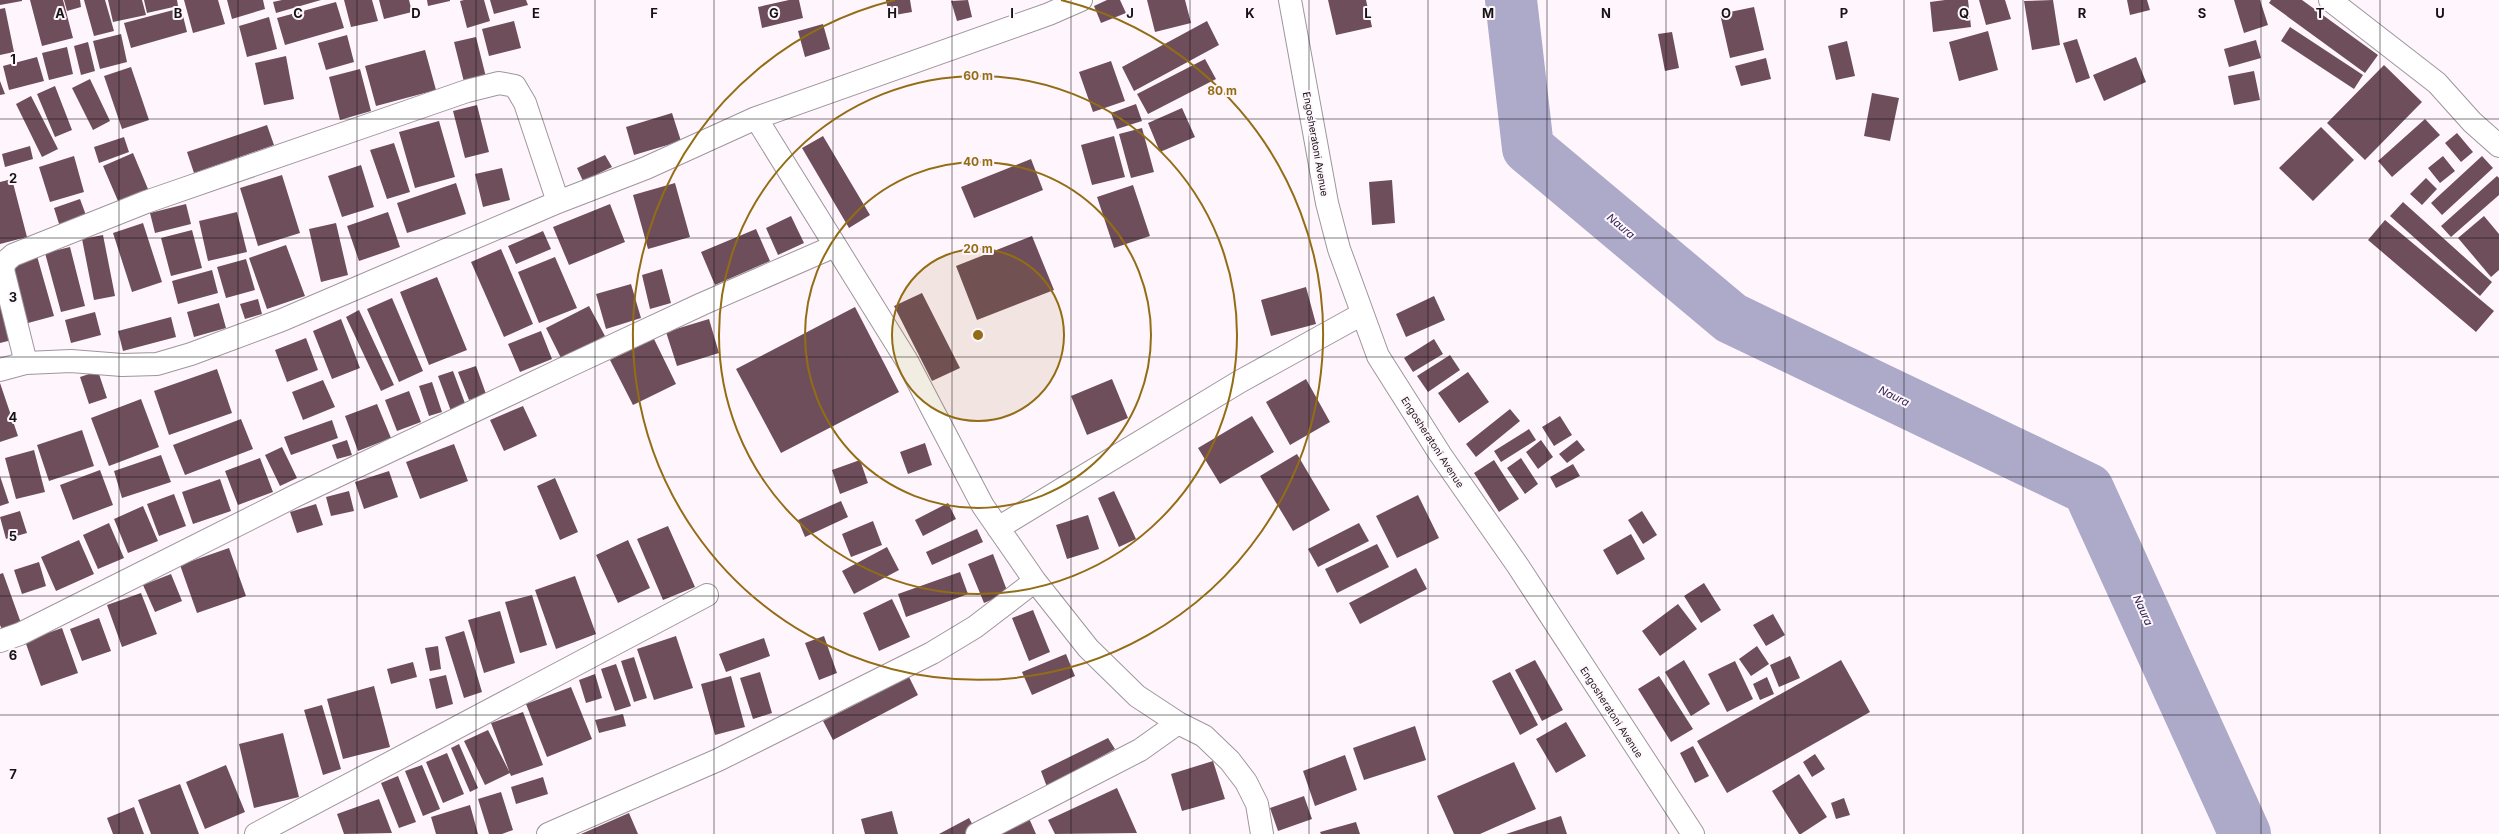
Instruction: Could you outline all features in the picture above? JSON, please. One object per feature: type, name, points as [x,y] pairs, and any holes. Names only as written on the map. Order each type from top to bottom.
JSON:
[{"type":"street","points":[[0,370],[26,364],[71,361],[122,365],[157,364],[192,354],[282,320],[558,202],[646,168],[756,118],[1042,16],[1081,0]]},
{"type":"street","name":"Engosheratoni Avenue","points":[[1290,0],[1327,203],[1339,249],[1378,356],[1440,454],[1518,566],[1693,834]]},
{"type":"street","points":[[2330,0],[2437,83],[2472,122],[2499,146]]},
{"type":"street","points":[[26,364],[3,270],[5,262],[13,255],[146,202],[467,91],[499,83],[515,86],[525,103],[558,202]]},
{"type":"street","points":[[756,118],[906,361],[983,506],[1035,581],[1088,648],[1137,696],[1178,723],[1204,736],[1230,761],[1246,782],[1256,804],[1262,834]]},
{"type":"street","points":[[0,641],[20,634],[297,495],[571,365],[702,304],[835,246]]},
{"type":"street","points":[[998,528],[1239,382],[1362,314]]},
{"type":"street","points":[[548,834],[718,760],[932,653],[975,627],[1035,581]]},
{"type":"street","points":[[256,834],[708,595]]},
{"type":"street","points":[[977,834],[1140,750],[1178,723]]},
{"type":"building","points":[[0,0],[22,0],[22,1],[0,5]]},
{"type":"building","points":[[30,0],[63,0],[73,38],[42,46]]},
{"type":"building","points":[[64,0],[80,0],[81,7],[67,11]]},
{"type":"building","points":[[84,0],[105,0],[114,31],[94,36]]},
{"type":"building","points":[[108,0],[142,0],[146,15],[113,22]]},
{"type":"building","points":[[144,0],[177,0],[178,6],[147,13]]},
{"type":"building","points":[[184,0],[218,0],[225,24],[193,33]]},
{"type":"building","points":[[227,0],[263,0],[265,9],[232,19]]},
{"type":"building","points":[[282,0],[321,0],[276,13],[273,2]]},
{"type":"building","points":[[344,0],[372,0],[378,21],[351,27]]},
{"type":"building","points":[[379,0],[409,0],[412,12],[384,19]]},
{"type":"building","points":[[427,0],[450,0],[450,1],[428,6]]},
{"type":"building","points":[[484,0],[490,21],[467,28],[460,1]]},
{"type":"building","points":[[490,0],[526,0],[528,5],[494,14]]},
{"type":"building","points":[[789,0],[799,0],[803,18],[762,28],[758,7]]},
{"type":"building","points":[[886,0],[910,0],[912,12],[889,16]]},
{"type":"building","points":[[968,0],[972,17],[957,21],[951,1]]},
{"type":"building","points":[[1107,0],[1120,0],[1126,13],[1101,23],[1094,6]]},
{"type":"building","points":[[1147,0],[1185,0],[1191,23],[1155,32]]},
{"type":"building","points":[[1328,0],[1366,0],[1372,27],[1336,35]]},
{"type":"building","points":[[1945,0],[1968,0],[1971,27],[1933,32],[1930,2]]},
{"type":"building","points":[[1979,0],[2005,0],[2011,19],[1986,25]]},
{"type":"building","points":[[2053,0],[2060,45],[2032,50],[2024,1]]},
{"type":"building","points":[[2127,0],[2147,0],[2150,10],[2130,15]]},
{"type":"building","points":[[2234,0],[2260,0],[2268,25],[2244,33]]},
{"type":"building","points":[[2271,0],[2302,0],[2378,55],[2365,73],[2269,3]]},
{"type":"building","points":[[336,2],[344,28],[285,45],[277,18]]},
{"type":"building","points":[[1754,7],[1764,50],[1730,58],[1720,14]]},
{"type":"building","points":[[5,8],[14,52],[0,55],[0,9]]},
{"type":"building","points":[[181,8],[187,32],[131,48],[124,23]]},
{"type":"building","points":[[269,17],[277,49],[247,57],[239,26]]},
{"type":"building","points":[[514,21],[521,48],[489,56],[482,29]]},
{"type":"building","points":[[1207,21],[1219,45],[1134,91],[1122,67]]},
{"type":"building","points":[[823,24],[830,49],[805,57],[798,31]]},
{"type":"building","points":[[2290,27],[2363,75],[2354,89],[2281,41]]},
{"type":"building","points":[[1988,31],[1998,70],[1959,81],[1949,42]]},
{"type":"building","points":[[1672,32],[1679,68],[1665,71],[1658,34]]},
{"type":"building","points":[[121,34],[127,62],[100,69],[93,41]]},
{"type":"building","points":[[347,35],[354,62],[326,70],[318,43]]},
{"type":"building","points":[[476,37],[486,77],[464,82],[454,42]]},
{"type":"building","points":[[2077,39],[2090,78],[2076,83],[2063,43]]},
{"type":"building","points":[[2256,40],[2261,58],[2229,67],[2224,49]]},
{"type":"building","points":[[1847,41],[1855,76],[1836,80],[1828,46]]},
{"type":"building","points":[[88,42],[95,71],[81,75],[74,46]]},
{"type":"building","points":[[67,47],[73,74],[49,80],[42,53]]},
{"type":"building","points":[[425,50],[436,90],[376,106],[365,66]]},
{"type":"building","points":[[286,56],[294,99],[264,105],[255,63]]},
{"type":"building","points":[[37,57],[44,81],[9,90],[3,66]]},
{"type":"building","points":[[2136,57],[2146,82],[2104,101],[2093,75]]},
{"type":"building","points":[[1766,58],[1771,79],[1741,86],[1735,66]]},
{"type":"building","points":[[1205,59],[1216,79],[1148,114],[1137,94]]},
{"type":"building","points":[[1111,61],[1125,101],[1093,112],[1079,72]]},
{"type":"building","points":[[2384,65],[2422,102],[2365,160],[2327,123]]},
{"type":"building","points":[[131,67],[149,120],[122,129],[104,76]]},
{"type":"building","points":[[360,69],[371,111],[340,120],[329,77]]},
{"type":"building","points":[[2254,71],[2260,100],[2234,105],[2228,76]]},
{"type":"building","points":[[90,79],[110,121],[93,130],[72,88]]},
{"type":"building","points":[[0,81],[5,94],[0,95]]},
{"type":"building","points":[[55,86],[72,130],[55,137],[37,94]]},
{"type":"building","points":[[1872,93],[1899,98],[1890,141],[1864,136]]},
{"type":"building","points":[[31,96],[58,149],[42,157],[16,104]]},
{"type":"building","points":[[1136,104],[1142,121],[1117,129],[1111,113]]},
{"type":"building","points":[[477,105],[489,152],[465,158],[453,111]]},
{"type":"building","points":[[1182,108],[1195,137],[1160,152],[1148,123]]},
{"type":"building","points":[[672,113],[681,141],[634,155],[626,127]]},
{"type":"building","points":[[2425,119],[2440,135],[2392,177],[2378,161]]},
{"type":"building","points":[[439,121],[455,177],[415,188],[399,132]]},
{"type":"building","points":[[267,125],[274,145],[194,173],[187,152]]},
{"type":"building","points":[[2321,127],[2354,160],[2313,201],[2279,168]]},
{"type":"building","points":[[1142,128],[1154,172],[1131,178],[1119,134]]},
{"type":"building","points":[[2457,133],[2473,152],[2461,162],[2445,143]]},
{"type":"building","points":[[823,136],[870,215],[849,228],[802,148]]},
{"type":"building","points":[[1114,136],[1125,177],[1092,185],[1081,145]]},
{"type":"building","points":[[124,137],[129,152],[99,163],[94,147]]},
{"type":"building","points":[[394,143],[410,192],[387,199],[370,150]]},
{"type":"building","points":[[30,146],[33,159],[5,167],[2,154]]},
{"type":"building","points":[[133,153],[148,189],[118,201],[103,166]]},
{"type":"building","points":[[605,155],[612,167],[583,181],[577,168]]},
{"type":"building","points":[[74,156],[84,192],[50,202],[39,167]]},
{"type":"building","points":[[2443,156],[2455,171],[2440,183],[2428,168]]},
{"type":"building","points":[[2482,156],[2493,168],[2442,215],[2431,203]]},
{"type":"building","points":[[1031,159],[1043,190],[974,218],[961,187]]},
{"type":"building","points":[[361,165],[374,207],[342,217],[328,176]]},
{"type":"building","points":[[502,168],[510,200],[483,207],[475,174]]},
{"type":"building","points":[[282,175],[300,233],[258,246],[240,188]]},
{"type":"building","points":[[2497,176],[2499,178],[2499,195],[2451,237],[2441,226]]},
{"type":"building","points":[[2426,178],[2437,189],[2422,205],[2410,194]]},
{"type":"building","points":[[12,179],[27,237],[0,244],[0,182]]},
{"type":"building","points":[[1392,180],[1395,223],[1372,225],[1369,182]]},
{"type":"building","points":[[456,183],[466,214],[407,233],[397,203]]},
{"type":"building","points":[[675,183],[690,237],[648,249],[633,195]]},
{"type":"building","points":[[1133,185],[1150,236],[1114,248],[1097,197]]},
{"type":"building","points":[[80,199],[87,218],[60,227],[54,208]]},
{"type":"building","points":[[2403,202],[2492,282],[2480,296],[2390,216]]},
{"type":"building","points":[[186,204],[191,224],[155,233],[150,213]]},
{"type":"building","points":[[610,204],[625,242],[569,265],[553,227]]},
{"type":"building","points":[[237,212],[247,252],[208,261],[199,221]]},
{"type":"building","points":[[388,212],[400,247],[359,261],[347,226]]},
{"type":"building","points":[[791,216],[804,243],[778,255],[766,228]]},
{"type":"building","points":[[2484,216],[2499,234],[2499,270],[2491,277],[2458,238]]},
{"type":"building","points":[[2385,220],[2494,311],[2476,332],[2368,240]]},
{"type":"building","points":[[143,223],[162,282],[132,292],[113,233]]},
{"type":"building","points":[[336,223],[348,275],[321,282],[309,229]]},
{"type":"building","points":[[756,229],[770,261],[715,285],[701,252]]},
{"type":"building","points":[[192,230],[202,268],[171,276],[161,238]]},
{"type":"building","points":[[543,231],[551,249],[516,264],[508,246]]},
{"type":"building","points":[[103,235],[115,296],[94,300],[82,239]]},
{"type":"building","points":[[1032,236],[1054,290],[977,320],[956,266]]},
{"type":"building","points":[[286,245],[305,296],[267,309],[249,258]]},
{"type":"building","points":[[70,247],[85,306],[61,312],[45,253]]},
{"type":"building","points":[[501,249],[533,324],[504,337],[471,262]]},
{"type":"building","points":[[37,256],[54,316],[28,323],[11,262]]},
{"type":"building","points":[[555,257],[577,308],[539,323],[518,272]]},
{"type":"building","points":[[246,259],[255,290],[226,298],[217,267]]},
{"type":"building","points":[[662,269],[671,303],[650,309],[642,275]]},
{"type":"building","points":[[212,270],[218,293],[178,304],[172,281]]},
{"type":"building","points":[[437,277],[467,350],[429,365],[400,292]]},
{"type":"building","points":[[631,284],[641,318],[606,329],[596,294]]},
{"type":"building","points":[[1306,287],[1316,324],[1271,336],[1261,300]]},
{"type":"building","points":[[0,293],[12,340],[0,343]]},
{"type":"building","points":[[922,293],[960,368],[932,381],[894,306]]},
{"type":"building","points":[[1434,296],[1445,320],[1406,337],[1396,314]]},
{"type":"building","points":[[392,298],[423,371],[399,382],[367,309]]},
{"type":"building","points":[[258,299],[262,314],[245,319],[240,304]]},
{"type":"building","points":[[219,303],[226,328],[194,337],[187,312]]},
{"type":"building","points":[[589,306],[605,336],[561,358],[546,328]]},
{"type":"building","points":[[855,307],[899,392],[781,453],[736,369]]},
{"type":"building","points":[[359,310],[394,385],[381,391],[346,317]]},
{"type":"building","points":[[95,312],[101,335],[71,343],[65,320]]},
{"type":"building","points":[[171,317],[176,337],[123,351],[118,331]]},
{"type":"building","points":[[341,319],[360,368],[332,379],[313,331]]},
{"type":"building","points":[[709,319],[719,353],[677,366],[666,332]]},
{"type":"building","points":[[541,331],[552,359],[520,372],[508,344]]},
{"type":"building","points":[[306,338],[318,370],[287,382],[275,350]]},
{"type":"building","points":[[654,339],[676,384],[633,405],[610,360]]},
{"type":"building","points":[[1434,339],[1443,354],[1413,372],[1404,358]]},
{"type":"building","points":[[1450,355],[1460,370],[1428,392],[1417,376]]},
{"type":"building","points":[[476,366],[486,394],[469,400],[458,372]]},
{"type":"building","points":[[217,369],[232,413],[169,435],[154,391]]},
{"type":"building","points":[[98,371],[107,398],[89,404],[80,377]]},
{"type":"building","points":[[453,371],[466,406],[451,411],[438,376]]},
{"type":"building","points":[[1468,372],[1489,402],[1459,423],[1438,393]]},
{"type":"building","points":[[1112,379],[1128,418],[1087,435],[1071,396]]},
{"type":"building","points":[[1306,379],[1330,422],[1290,445],[1266,402]]},
{"type":"building","points":[[323,380],[335,407],[303,420],[292,392]]},
{"type":"building","points":[[432,382],[442,412],[429,416],[419,386]]},
{"type":"building","points":[[0,383],[18,436],[0,442]]},
{"type":"building","points":[[409,391],[421,422],[397,431],[385,400]]},
{"type":"building","points":[[141,399],[159,447],[109,466],[91,418]]},
{"type":"building","points":[[377,404],[391,438],[358,451],[345,416]]},
{"type":"building","points":[[523,406],[537,436],[504,451],[490,420]]},
{"type":"building","points":[[1510,409],[1520,421],[1476,457],[1466,444]]},
{"type":"building","points":[[1252,416],[1274,452],[1220,484],[1198,448]]},
{"type":"building","points":[[1560,416],[1572,435],[1554,446],[1542,427]]},
{"type":"building","points":[[241,419],[253,449],[185,475],[173,445]]},
{"type":"building","points":[[332,420],[338,438],[291,455],[284,437]]},
{"type":"building","points":[[1529,429],[1536,440],[1501,462],[1494,451]]},
{"type":"building","points":[[82,430],[94,466],[49,481],[37,445]]},
{"type":"building","points":[[347,440],[352,455],[337,459],[332,445]]},
{"type":"building","points":[[1541,440],[1553,457],[1538,469],[1526,452]]},
{"type":"building","points":[[1577,440],[1585,450],[1567,463],[1559,454]]},
{"type":"building","points":[[925,443],[932,465],[908,474],[900,452]]},
{"type":"building","points":[[454,444],[468,481],[420,499],[406,462]]},
{"type":"building","points":[[282,447],[297,478],[280,486],[265,455]]},
{"type":"building","points":[[34,450],[45,492],[16,499],[5,458]]},
{"type":"building","points":[[1297,454],[1330,510],[1293,531],[1260,476]]},
{"type":"building","points":[[161,455],[171,482],[122,498],[114,471]]},
{"type":"building","points":[[260,458],[273,492],[238,505],[225,471]]},
{"type":"building","points":[[1521,458],[1538,484],[1525,494],[1507,468]]},
{"type":"building","points":[[860,460],[868,483],[840,494],[832,470]]},
{"type":"building","points":[[1494,460],[1519,499],[1499,512],[1474,473]]},
{"type":"building","points":[[1573,464],[1580,476],[1556,488],[1550,477]]},
{"type":"building","points":[[100,470],[113,505],[73,520],[60,485]]},
{"type":"building","points":[[389,471],[398,497],[364,509],[355,482]]},
{"type":"building","points":[[0,476],[9,503],[0,506]]},
{"type":"building","points":[[555,478],[578,532],[560,540],[537,486]]},
{"type":"building","points":[[220,479],[231,511],[193,524],[182,492]]},
{"type":"building","points":[[349,491],[354,511],[331,516],[326,497]]},
{"type":"building","points":[[1114,491],[1136,539],[1119,547],[1098,498]]},
{"type":"building","points":[[174,494],[186,526],[159,536],[147,504]]},
{"type":"building","points":[[1418,495],[1439,538],[1397,558],[1376,516]]},
{"type":"building","points":[[841,501],[848,517],[805,537],[798,520]]},
{"type":"building","points":[[948,503],[956,519],[923,536],[915,520]]},
{"type":"building","points":[[316,504],[323,525],[297,533],[290,512]]},
{"type":"building","points":[[143,506],[158,541],[128,553],[114,519]]},
{"type":"building","points":[[20,511],[27,533],[6,539],[0,517]]},
{"type":"building","points":[[1642,511],[1657,535],[1643,544],[1628,520]]},
{"type":"building","points":[[1088,515],[1099,549],[1067,559],[1056,525]]},
{"type":"building","points":[[873,521],[882,545],[851,557],[842,534]]},
{"type":"building","points":[[109,523],[124,558],[98,569],[83,535]]},
{"type":"building","points":[[1359,523],[1369,541],[1318,567],[1308,549]]},
{"type":"building","points":[[668,526],[695,587],[663,600],[637,539]]},
{"type":"building","points":[[977,529],[983,542],[932,565],[926,552]]},
{"type":"building","points":[[1631,534],[1645,559],[1617,575],[1603,550]]},
{"type":"building","points":[[79,540],[94,574],[56,591],[41,557]]},
{"type":"building","points":[[628,540],[650,588],[618,603],[596,555]]},
{"type":"building","points":[[1377,544],[1389,567],[1337,593],[1325,569]]},
{"type":"building","points":[[887,547],[899,570],[854,594],[842,571]]},
{"type":"building","points":[[229,548],[246,596],[197,613],[180,565]]},
{"type":"building","points":[[993,554],[1008,593],[984,603],[968,564]]},
{"type":"building","points":[[39,562],[46,586],[22,594],[14,570]]},
{"type":"building","points":[[1416,568],[1427,589],[1360,624],[1349,603]]},
{"type":"building","points":[[960,572],[968,594],[906,617],[898,594]]},
{"type":"building","points":[[3,573],[21,623],[2,630],[0,625],[0,574]]},
{"type":"building","points":[[171,574],[182,601],[155,612],[143,585]]},
{"type":"building","points":[[575,576],[596,634],[556,649],[535,590]]},
{"type":"building","points":[[1704,583],[1721,610],[1701,623],[1684,596]]},
{"type":"building","points":[[141,593],[157,634],[122,647],[107,605]]},
{"type":"building","points":[[532,595],[547,645],[520,653],[505,602]]},
{"type":"building","points":[[892,599],[910,637],[879,651],[863,613]]},
{"type":"building","points":[[1678,604],[1697,629],[1660,656],[1642,631]]},
{"type":"building","points":[[1033,610],[1050,652],[1029,661],[1012,618]]},
{"type":"building","points":[[500,611],[515,663],[484,673],[468,620]]},
{"type":"building","points":[[1773,614],[1785,635],[1766,646],[1753,625]]},
{"type":"building","points":[[99,618],[111,651],[82,661],[70,629]]},
{"type":"building","points":[[62,628],[78,673],[41,686],[25,641]]},
{"type":"building","points":[[464,631],[482,692],[464,698],[445,637]]},
{"type":"building","points":[[676,636],[693,688],[654,700],[637,649]]},
{"type":"building","points":[[824,636],[837,673],[819,680],[805,643]]},
{"type":"building","points":[[764,638],[770,656],[726,672],[719,654]]},
{"type":"building","points":[[438,646],[441,669],[430,671],[425,648]]},
{"type":"building","points":[[1757,646],[1769,664],[1751,676],[1739,659]]},
{"type":"building","points":[[1066,654],[1075,676],[1032,695],[1022,672]]},
{"type":"building","points":[[1790,656],[1800,678],[1779,687],[1770,665]]},
{"type":"building","points":[[634,657],[647,698],[634,702],[621,661]]},
{"type":"building","points":[[1535,660],[1563,710],[1542,721],[1515,670]]},
{"type":"building","points":[[1684,660],[1710,704],[1691,716],[1665,672]]},
{"type":"building","points":[[1841,660],[1870,712],[1727,793],[1697,741]]},
{"type":"building","points":[[1735,661],[1753,699],[1727,712],[1708,674]]},
{"type":"building","points":[[413,662],[417,677],[391,684],[387,669]]},
{"type":"building","points":[[616,664],[631,706],[615,711],[601,669]]},
{"type":"building","points":[[760,672],[772,713],[753,719],[740,678]]},
{"type":"building","points":[[1510,672],[1538,725],[1520,735],[1492,681]]},
{"type":"building","points":[[595,674],[602,698],[586,703],[579,680]]},
{"type":"building","points":[[446,675],[453,704],[436,709],[429,679]]},
{"type":"building","points":[[731,676],[745,727],[715,735],[701,684]]},
{"type":"building","points":[[1659,676],[1693,729],[1671,742],[1638,689]]},
{"type":"building","points":[[909,677],[918,695],[833,740],[823,721]]},
{"type":"building","points":[[1767,677],[1774,694],[1760,700],[1753,684]]},
{"type":"building","points":[[374,686],[390,747],[343,759],[327,699]]},
{"type":"building","points":[[571,687],[592,739],[547,757],[526,704]]},
{"type":"building","points":[[322,705],[341,769],[323,775],[304,710]]},
{"type":"building","points":[[523,712],[543,765],[511,776],[491,723]]},
{"type":"building","points":[[623,714],[626,726],[599,733],[595,720]]},
{"type":"building","points":[[1566,722],[1586,756],[1556,773],[1536,739]]},
{"type":"building","points":[[1415,726],[1426,760],[1364,780],[1353,748]]},
{"type":"building","points":[[488,730],[510,773],[485,785],[464,741]]},
{"type":"building","points":[[283,733],[299,797],[254,808],[239,744]]},
{"type":"building","points":[[1108,738],[1115,749],[1047,787],[1041,771]]},
{"type":"building","points":[[459,744],[478,788],[470,792],[451,748]]},
{"type":"building","points":[[1693,746],[1709,776],[1695,783],[1680,753]]},
{"type":"building","points":[[447,753],[464,794],[443,803],[426,762]]},
{"type":"building","points":[[1815,754],[1825,769],[1812,777],[1803,762]]},
{"type":"building","points":[[1345,755],[1357,790],[1315,806],[1303,771]]},
{"type":"building","points":[[1213,761],[1225,799],[1182,811],[1171,774]]},
{"type":"building","points":[[1514,762],[1536,809],[1480,834],[1454,834],[1437,796]]},
{"type":"building","points":[[226,765],[245,812],[205,829],[186,782]]},
{"type":"building","points":[[422,765],[440,809],[423,816],[405,771]]},
{"type":"building","points":[[1799,774],[1827,817],[1801,834],[1799,834],[1772,791]]},
{"type":"building","points":[[398,776],[416,822],[399,828],[381,783]]},
{"type":"building","points":[[543,777],[548,794],[516,804],[511,787]]},
{"type":"building","points":[[180,784],[199,834],[151,834],[138,800]]},
{"type":"building","points":[[1117,788],[1137,833],[1055,834],[1048,820]]},
{"type":"building","points":[[501,792],[513,830],[502,834],[489,834],[478,799]]},
{"type":"building","points":[[1304,796],[1312,819],[1278,831],[1270,808]]},
{"type":"building","points":[[1844,798],[1850,815],[1836,819],[1831,803]]},
{"type":"building","points":[[379,799],[392,833],[344,834],[337,814]]},
{"type":"building","points":[[470,805],[478,834],[436,834],[431,817]]},
{"type":"building","points":[[134,807],[144,834],[113,834],[107,818]]},
{"type":"building","points":[[892,811],[898,834],[865,834],[861,819]]},
{"type":"building","points":[[629,813],[638,834],[581,834]]},
{"type":"building","points":[[1028,816],[1036,834],[999,834]]},
{"type":"building","points":[[1561,816],[1567,834],[1506,834]]},
{"type":"building","points":[[969,818],[975,829],[966,834],[939,834]]},
{"type":"building","points":[[1356,822],[1360,834],[1321,834],[1320,832]]},
{"type":"waterway","name":"Naura","points":[[1511,0],[1528,148],[1731,318],[2088,489],[2245,834]]}]
